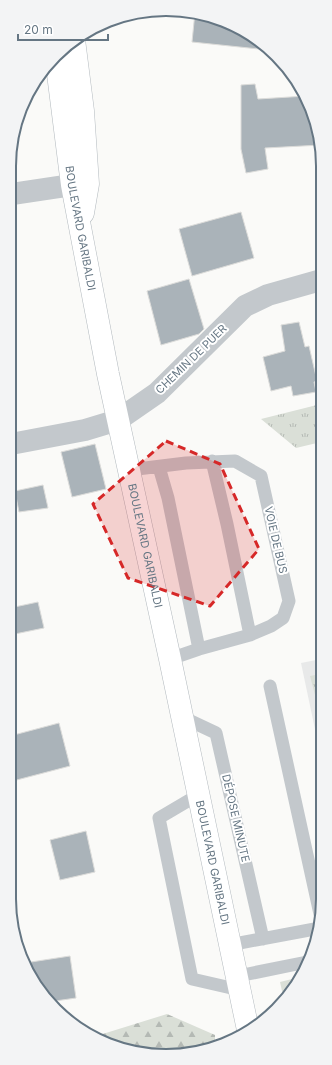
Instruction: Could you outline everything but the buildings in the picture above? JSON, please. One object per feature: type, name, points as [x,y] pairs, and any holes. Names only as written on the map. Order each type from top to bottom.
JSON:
[{"type":"main road","points":[[75,47],[83,111],[88,184],[80,228]]},
{"type":"main road","name":"BOULEVARD GARIBALDI","points":[[57,63],[72,185],[108,374],[247,1025]]},
{"type":"street","points":[[16,193],[72,185]]},
{"type":"street","name":"CHEMIN DE PUER","points":[[16,443],[85,430],[118,420],[157,393],[245,306],[268,295],[316,281]]},
{"type":"lane","name":"VOIE DE BUS","points":[[128,470],[212,461],[235,461],[261,476],[285,580],[289,602],[283,618],[271,626],[250,636],[199,649],[170,659]]},
{"type":"lane","points":[[212,461],[227,524],[250,636]]},
{"type":"lane","points":[[159,467],[168,498],[199,649]]},
{"type":"lane","points":[[270,686],[316,896]]},
{"type":"lane","name":"DÉPOSE MINUTE","points":[[182,718],[216,734],[263,939]]},
{"type":"lane","points":[[198,795],[159,818],[192,979],[239,983],[302,964]]},
{"type":"lane","points":[[229,945],[313,929]]},
{"type":"highlighted area","points":[[166,441],[220,464],[259,549],[210,606],[128,578],[93,504]]},
{"type":"shaded area","points":[[316,405],[316,450],[307,408]]},
{"type":"shaded area","points":[[316,660],[316,734],[301,663]]},
{"type":"green space","points":[[316,405],[316,443],[296,448],[261,419]]},
{"type":"green space","points":[[316,675],[316,699],[310,676]]},
{"type":"green space","points":[[293,979],[283,993],[280,982]]},
{"type":"green space","points":[[167,1014],[215,1035],[215,1041],[186,1048],[156,1049],[127,1044],[101,1034]]}]
